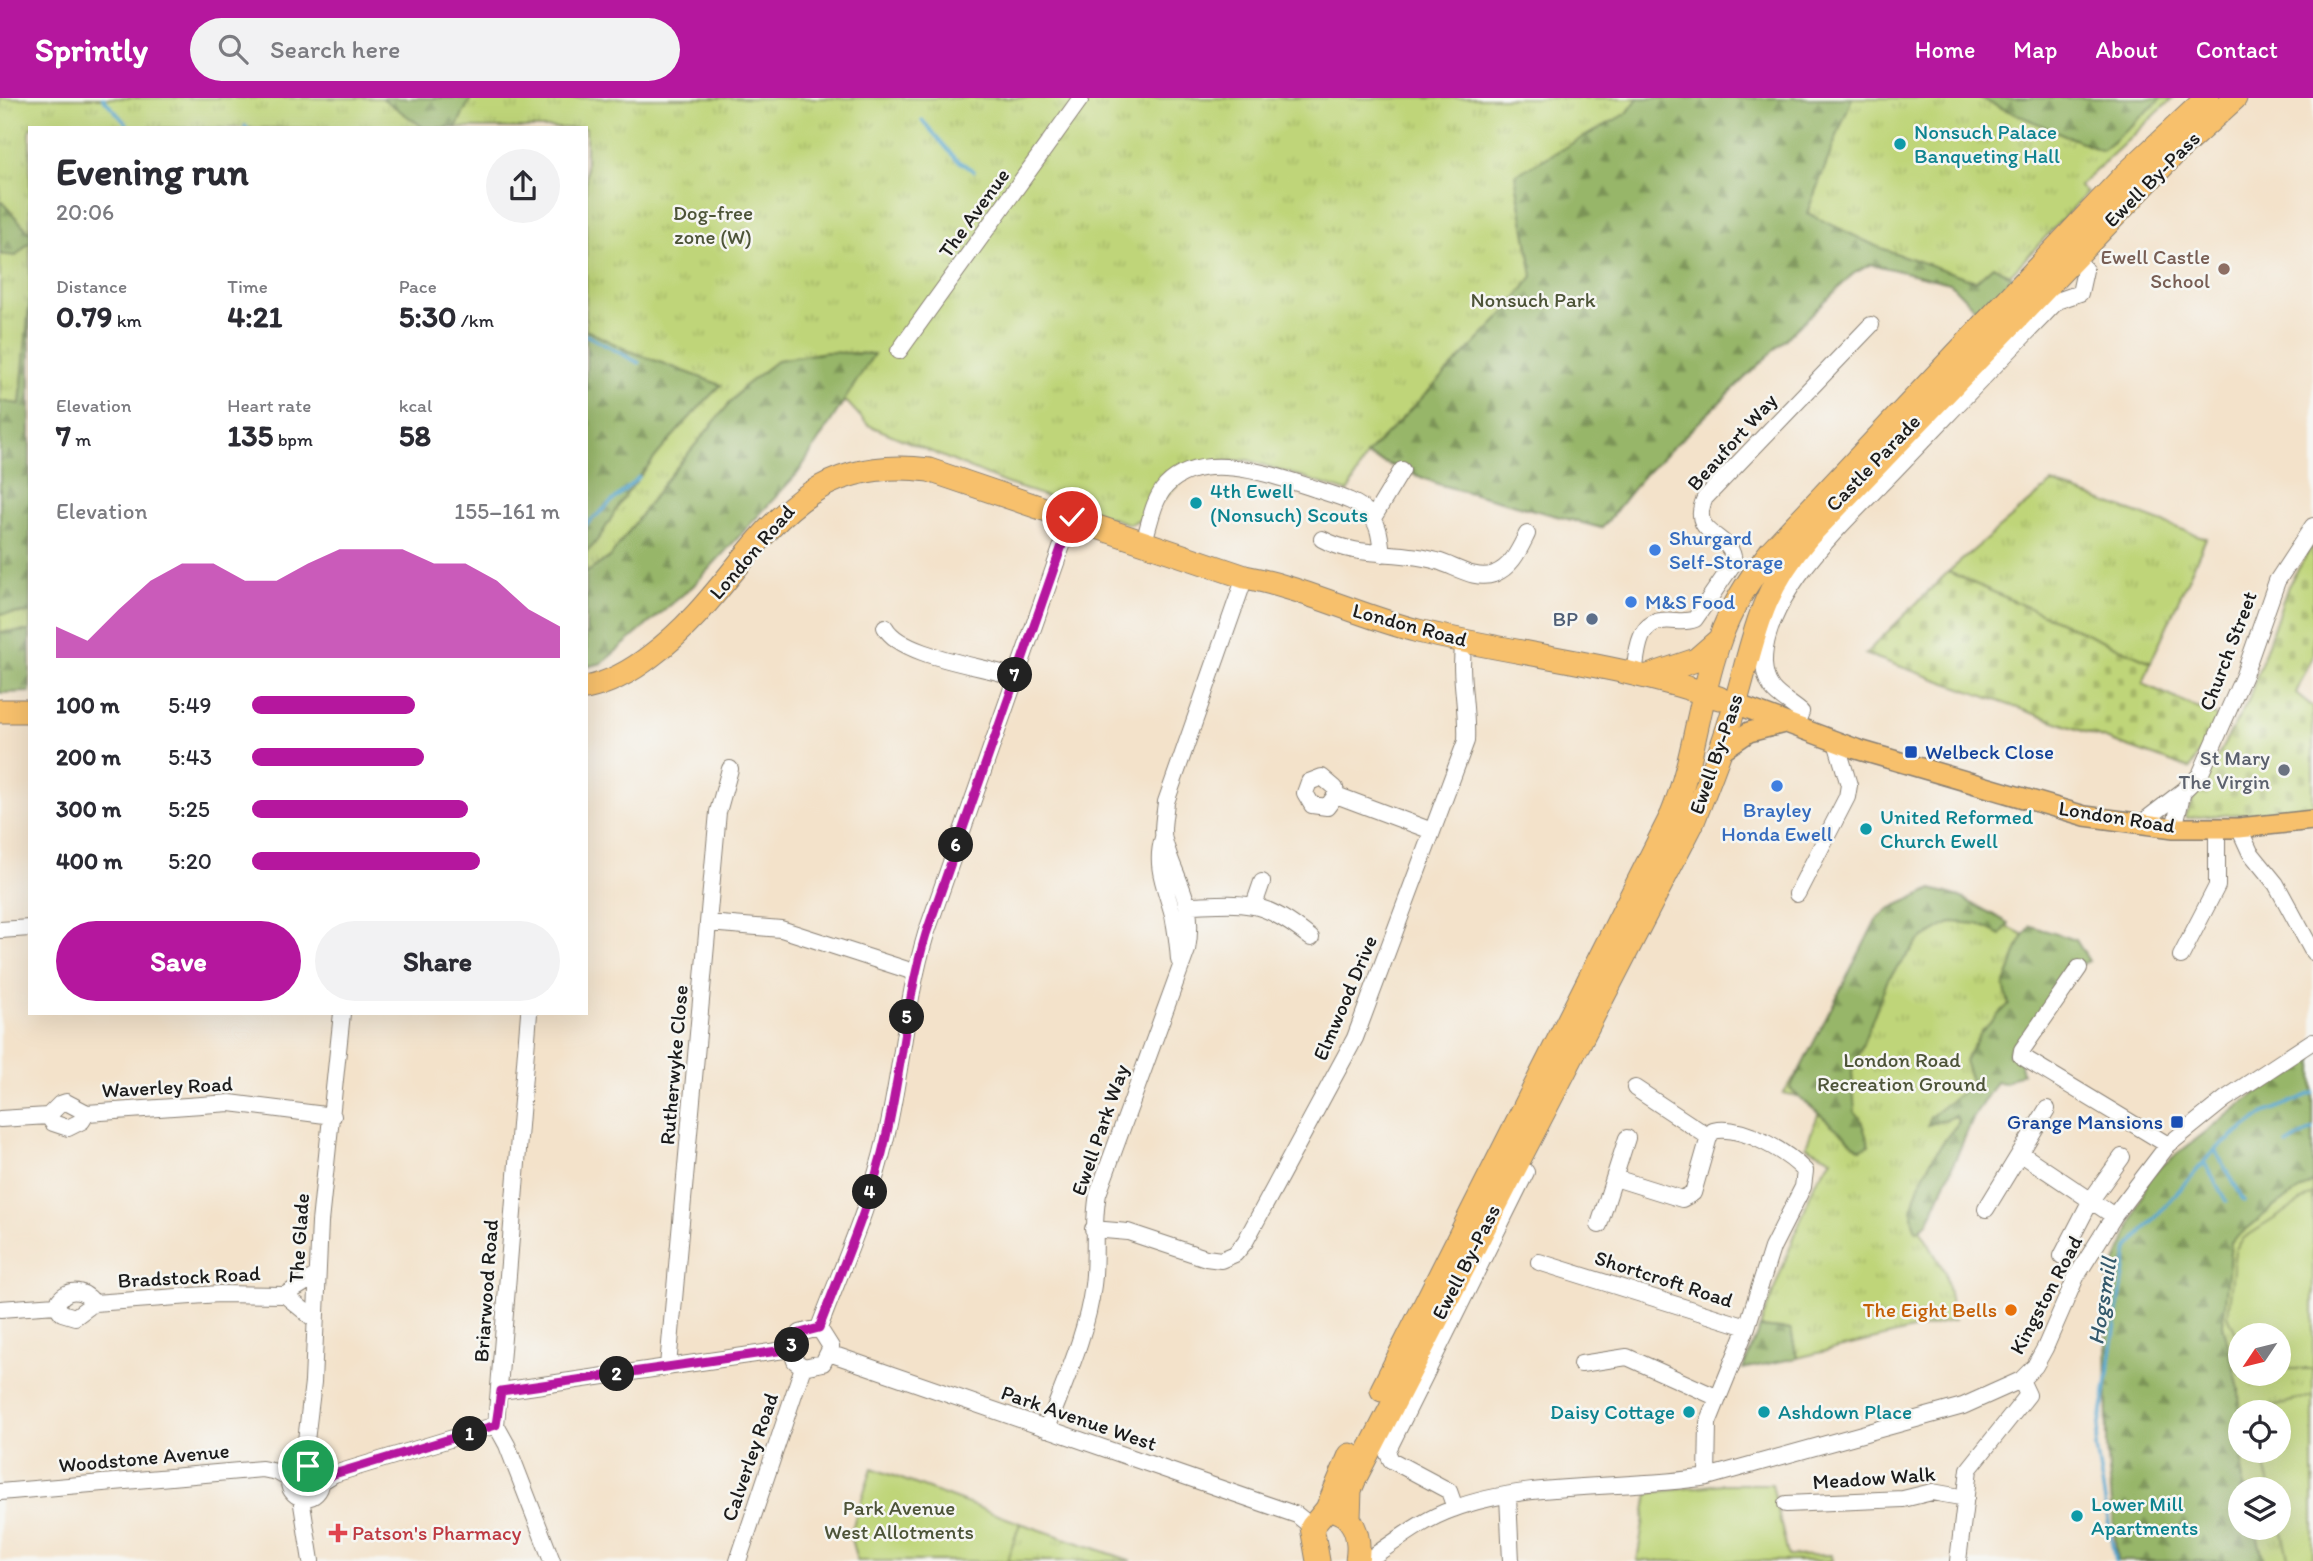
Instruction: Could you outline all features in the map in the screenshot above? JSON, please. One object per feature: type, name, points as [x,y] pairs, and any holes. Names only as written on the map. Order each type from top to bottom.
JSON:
[{"type":"highway","name":"Ewell By-Pass","points":[[1312,1527],[1327,1509],[1332,1490],[1672,815],[1685,783],[1719,640],[1743,591],[1771,551],[2125,176],[2207,98]]},
{"type":"highway","name":"Ewell By-Pass","points":[[1357,1561],[1350,1490],[1692,824],[1736,704],[1754,629],[1774,584],[1792,555],[1848,494],[2175,153],[2235,98]]},
{"type":"highway","name":"London Road","points":[[588,687],[616,678],[673,640],[780,516],[805,494],[838,478],[885,468],[929,470],[1245,577],[1282,584],[1364,615],[1464,640],[1640,675],[1736,704]]},
{"type":"highway","points":[[1705,694],[1723,689],[1746,618],[1774,584]]},
{"type":"highway","points":[[1640,675],[1696,660],[1719,640]]},
{"type":"highway","points":[[1685,783],[1702,763],[1721,710],[1736,704]]},
{"type":"highway","points":[[0,711],[28,711]]},
{"type":"highway","points":[[1327,1509],[1337,1510],[1352,1524]]},
{"type":"highway","points":[[1312,1527],[1318,1561]]},
{"type":"main road","name":"London Road","points":[[1736,704],[1836,742],[2085,816],[2174,828],[2239,828],[2313,820]]},
{"type":"main road","points":[[1721,751],[1749,732],[1790,725]]},
{"type":"street","name":"The Avenue","points":[[899,351],[1081,98]]},
{"type":"street","name":"Castle Parade","points":[[1790,725],[1801,712],[1779,699],[1764,666],[1765,649],[1774,621],[1790,589],[1834,534],[2057,301],[2080,293],[2085,270],[2076,256]]},
{"type":"street","name":"Beaufort Way","points":[[1640,675],[1639,642],[1646,629],[1660,621],[1686,623],[1695,619],[1733,564],[1734,557],[1730,550],[1702,524],[1700,508],[1704,498],[1871,325]]},
{"type":"street","points":[[1144,541],[1155,503],[1166,486],[1182,475],[1208,468],[1241,468],[1262,472],[1357,504],[1378,526],[1382,554]]},
{"type":"street","points":[[1373,518],[1402,470]]},
{"type":"street","points":[[1834,534],[1848,494]]},
{"type":"street","points":[[819,1328],[873,1184],[886,1138],[915,972],[1072,517]]},
{"type":"street","name":"Church Street","points":[[2145,825],[2148,818],[2200,775],[2244,675],[2277,581],[2313,526]]},
{"type":"street","points":[[1322,539],[1356,553],[1407,554],[1438,561],[1475,575],[1491,575],[1505,568],[1527,534]]},
{"type":"street","name":"Ewell Park Way","points":[[1180,969],[1177,933],[1160,873],[1158,851],[1163,838],[1166,802],[1245,577]]},
{"type":"street","points":[[885,627],[890,637],[934,655],[970,668],[993,669],[1015,677]]},
{"type":"street","name":"Elmwood Drive","points":[[1093,1229],[1128,1232],[1206,1258],[1221,1260],[1235,1254],[1245,1242],[1355,1038],[1466,741],[1467,719],[1461,659],[1464,640]]},
{"type":"street","points":[[1797,894],[1847,797],[1849,785],[1836,742]]},
{"type":"street","name":"Rutherwyke Close","points":[[668,1366],[718,812],[730,769]]},
{"type":"street","name":"Church Street","points":[[2174,828],[2183,791]]},
{"type":"street","points":[[1336,796],[1432,831]]},
{"type":"street","points":[[2182,956],[2217,886],[2217,828]]},
{"type":"street","points":[[2239,828],[2250,852],[2276,884],[2313,952]]},
{"type":"street","name":"Ewell Park Way","points":[[1047,1429],[1089,1307],[1093,1285],[1093,1229],[1098,1194],[1180,969],[1190,932],[1189,905],[1163,838]]},
{"type":"street","points":[[1254,905],[1262,882]]},
{"type":"street","points":[[1189,905],[1254,905],[1280,915],[1311,938]]},
{"type":"street","points":[[708,923],[781,929],[915,972]]},
{"type":"street","points":[[0,930],[28,928]]},
{"type":"street","points":[[2079,968],[2022,1050],[2021,1056],[2168,1145]]},
{"type":"street","name":"The Glade","points":[[303,1466],[313,1382],[321,1209],[342,1015]]},
{"type":"street","name":"Briarwood Road","points":[[496,1425],[501,1391],[529,1015]]},
{"type":"street","name":"Kingston Road","points":[[1366,1561],[1418,1526],[1455,1508],[1508,1496],[1667,1484],[1707,1478],[1964,1406],[2021,1380],[2035,1366],[2076,1277],[2114,1216],[2168,1145],[2225,1099],[2313,1041]]},
{"type":"street","points":[[1635,1088],[1709,1137]]},
{"type":"street","name":"Waverley Road","points":[[0,1119],[48,1116],[60,1104],[66,1102],[87,1113],[230,1103],[333,1115]]},
{"type":"street","points":[[1986,1209],[2047,1108]]},
{"type":"street","name":"Waverley Road","points":[[48,1116],[53,1123],[68,1128],[82,1121],[87,1113]]},
{"type":"street","points":[[1615,1178],[1682,1199],[1693,1194],[1709,1137],[1713,1131],[1721,1129],[1754,1137],[1805,1171],[1803,1187],[1772,1248],[1747,1327]]},
{"type":"street","points":[[1599,1224],[1627,1138]]},
{"type":"street","points":[[2020,1153],[2114,1216]]},
{"type":"street","points":[[2062,1256],[2091,1200],[2122,1157]]},
{"type":"street","points":[[1455,1508],[1449,1491],[1391,1460],[1387,1452],[1525,1172]]},
{"type":"street","name":"Shortcroft Road","points":[[1539,1262],[1747,1327],[1716,1397],[1708,1423],[1707,1478]]},
{"type":"street","name":"Bradstock Road","points":[[56,1305],[62,1313],[75,1317],[94,1303],[219,1294],[285,1295],[317,1275]]},
{"type":"street","name":"Bradstock Road","points":[[56,1305],[63,1295],[76,1291],[86,1294],[94,1303]]},
{"type":"street","name":"Bradstock Road","points":[[285,1295],[314,1319]]},
{"type":"street","name":"Bradstock Road","points":[[0,1309],[56,1305]]},
{"type":"street","points":[[819,1328],[831,1347],[829,1353],[823,1363],[803,1367],[794,1361],[791,1349],[800,1333],[819,1328]]},
{"type":"street","points":[[501,1391],[791,1349]]},
{"type":"street","name":"Park Avenue West","points":[[829,1353],[1297,1515],[1312,1527]]},
{"type":"street","points":[[1581,1364],[1626,1357],[1716,1397]]},
{"type":"street","name":"Calverley Road","points":[[738,1561],[803,1367]]},
{"type":"street","name":"Meadow Walk","points":[[1958,1561],[1969,1469],[2028,1395],[2021,1380]]},
{"type":"street","points":[[301,1498],[315,1494],[321,1482],[334,1474],[496,1425],[507,1445],[552,1561]]},
{"type":"street","points":[[311,1561],[301,1498],[290,1489],[289,1479],[294,1470],[303,1466],[313,1468],[321,1482]]},
{"type":"street","name":"Woodstone Avenue","points":[[0,1492],[262,1469],[277,1472],[289,1479]]},
{"type":"street","name":"Meadow Walk","points":[[1786,1504],[1903,1499],[1932,1492],[1966,1498]]},
{"type":"street","points":[[1508,1496],[1511,1561]]},
{"type":"street","points":[[1352,1524],[1372,1543],[1389,1546]]},
{"type":"green space","name":"Nonsuch Park","points":[[0,98],[2173,98],[2079,186],[2087,193],[2010,275],[1993,266],[1977,281],[1950,283],[1871,264],[1853,274],[1644,475],[1602,528],[1441,485],[1366,456],[1348,492],[1248,460],[1199,464],[1145,517],[1130,524],[1005,483],[868,425],[847,402],[828,407],[693,586],[588,663],[588,126],[28,126],[28,685],[0,686]]},
{"type":"green space","points":[[382,98],[471,98],[457,126],[421,126]]},
{"type":"green space","points":[[1638,98],[1852,98],[1807,213],[1878,247],[1976,281],[1993,266],[2014,278],[1979,313],[1950,283],[1871,264],[1853,274],[1644,475],[1602,528],[1441,485],[1366,455],[1504,314],[1533,276],[1515,175],[1627,113]]},
{"type":"green space","points":[[1978,98],[2162,98],[2102,151]]},
{"type":"green space","points":[[0,200],[28,231],[28,244],[16,256],[0,254]]},
{"type":"green space","points":[[28,317],[28,613],[0,614],[0,401],[20,404]]},
{"type":"green space","points":[[588,331],[627,350],[721,385],[648,466],[588,551]]},
{"type":"green space","points":[[826,352],[874,354],[798,473],[693,586],[602,663],[588,666],[588,572],[610,557],[666,480],[744,386],[778,360]]},
{"type":"green space","points":[[2052,483],[2206,538],[2151,662],[1948,572]]},
{"type":"green space","points":[[2313,544],[2313,655],[2296,693],[2313,707],[2313,808],[2187,818],[2185,815],[2248,701],[2288,586]]},
{"type":"green space","points":[[1948,572],[2151,662],[2143,684],[2218,717],[2190,769],[1865,654]]},
{"type":"green space","points":[[28,631],[28,692],[0,693],[0,632]]},
{"type":"green space","points":[[1932,889],[1960,897],[2009,923],[2001,935],[1979,924],[1951,922],[1919,941],[1888,979],[1852,1072],[1855,1113],[1860,1117],[1869,1145],[1860,1149],[1790,1089],[1876,920],[1889,909]]},
{"type":"green space","name":"London Road Recreation Ground","points":[[1949,898],[2063,954],[1971,1116],[1917,1224],[1945,1272],[1954,1320],[1797,1358],[1791,1330],[1760,1327],[1815,1182],[1832,1159],[1806,1146],[1823,1102],[1783,1093],[1897,942]]},
{"type":"green space","points":[[2031,926],[2076,940],[2089,961],[2067,970],[2017,1051],[2022,1073],[2006,1083],[1996,1082],[1973,1118],[1928,1223],[1917,1231],[1913,1206],[1917,1190],[1932,1159],[1959,1122],[1956,1116],[1928,1125],[1930,1117],[1972,1084],[1964,1061],[1982,1031],[2009,1004],[2004,986],[2018,947]]},
{"type":"green space","points":[[2313,1049],[2313,1182],[2275,1206],[2231,1242],[2223,1325],[2228,1345],[2228,1386],[2238,1386],[2239,1400],[2228,1400],[2228,1463],[2242,1463],[2243,1477],[2228,1477],[2228,1540],[2258,1540],[2264,1561],[2117,1561],[2107,1448],[2106,1289],[2150,1175]]},
{"type":"green space","points":[[2313,1180],[2313,1561],[2263,1561],[2257,1540],[2291,1540],[2291,1477],[2242,1477],[2242,1463],[2291,1463],[2291,1400],[2237,1400],[2234,1386],[2291,1386],[2291,1323],[2228,1323],[2228,1357],[2221,1325],[2230,1241],[2274,1205]]},
{"type":"green space","points":[[2313,1194],[2313,1369],[2291,1369],[2291,1323],[2231,1323],[2228,1316],[2235,1250],[2244,1238]]},
{"type":"green space","points":[[1760,1327],[1791,1330],[1797,1358],[1743,1369]]},
{"type":"green space","points":[[2313,1396],[2313,1561],[2289,1561],[2284,1540],[2291,1540],[2291,1477],[2268,1477],[2264,1463],[2291,1463],[2291,1401]]},
{"type":"green space","name":"Park Avenue West Allotments","points":[[872,1468],[1020,1523],[1007,1561],[857,1561],[850,1535]]},
{"type":"green space","points":[[1722,1484],[1772,1484],[1788,1556],[1831,1555],[1832,1561],[1637,1561],[1648,1493]]},
{"type":"green space","points":[[1020,1523],[1132,1561],[1007,1561]]},
{"type":"waterway","points":[[103,98],[128,126]]},
{"type":"waterway","points":[[922,120],[956,159],[974,171]]},
{"type":"waterway","points":[[588,336],[639,363]]},
{"type":"waterway","points":[[588,523],[639,477]]},
{"type":"waterway","name":"Hogsmill","points":[[2115,1561],[2096,1448],[2128,1248],[2215,1150],[2265,1113],[2313,1093]]},
{"type":"waterway","points":[[2287,1145],[2313,1129]]},
{"type":"waterway","points":[[2215,1150],[2244,1201]]},
{"type":"waterway","points":[[2204,1162],[2226,1201]]},
{"type":"place","name":"Nonsuch Palace Banqueting Hall","points":[[1900,144]]},
{"type":"place","name":"Ewell Castle School","points":[[2224,269]]},
{"type":"place","name":"4th Ewell (Nonsuch) Scouts","points":[[1196,503]]},
{"type":"place","name":"Shurgard Self-Storage","points":[[1655,550]]},
{"type":"place","name":"M&S Food","points":[[1631,602]]},
{"type":"place","name":"BP","points":[[1592,619]]},
{"type":"place","name":"Welbeck Close","points":[[1911,752]]},
{"type":"place","name":"St Mary The Virgin","points":[[2284,770]]},
{"type":"place","name":"Brayley Honda Ewell","points":[[1777,786]]},
{"type":"place","name":"United Reformed Church Ewell","points":[[1866,829]]},
{"type":"place","name":"Grange Mansions","points":[[2177,1122]]},
{"type":"place","name":"The Eight Bells","points":[[2011,1310]]},
{"type":"place","name":"Daisy Cottage","points":[[1689,1412]]},
{"type":"place","name":"Ashdown Place","points":[[1764,1412]]},
{"type":"place","name":"Lower Mill Apartments","points":[[2077,1516]]},
{"type":"place","name":"Patson's Pharmacy","points":[[338,1533]]},
{"type":"route","points":[[308,1466],[317,1472],[321,1482],[334,1474],[496,1425],[501,1391],[791,1349],[800,1333],[819,1328],[873,1184],[886,1138],[915,972],[926,934],[1072,517]]},
{"type":"park label","name":"Dog-free zone (W)","points":[[713,225]]}]
